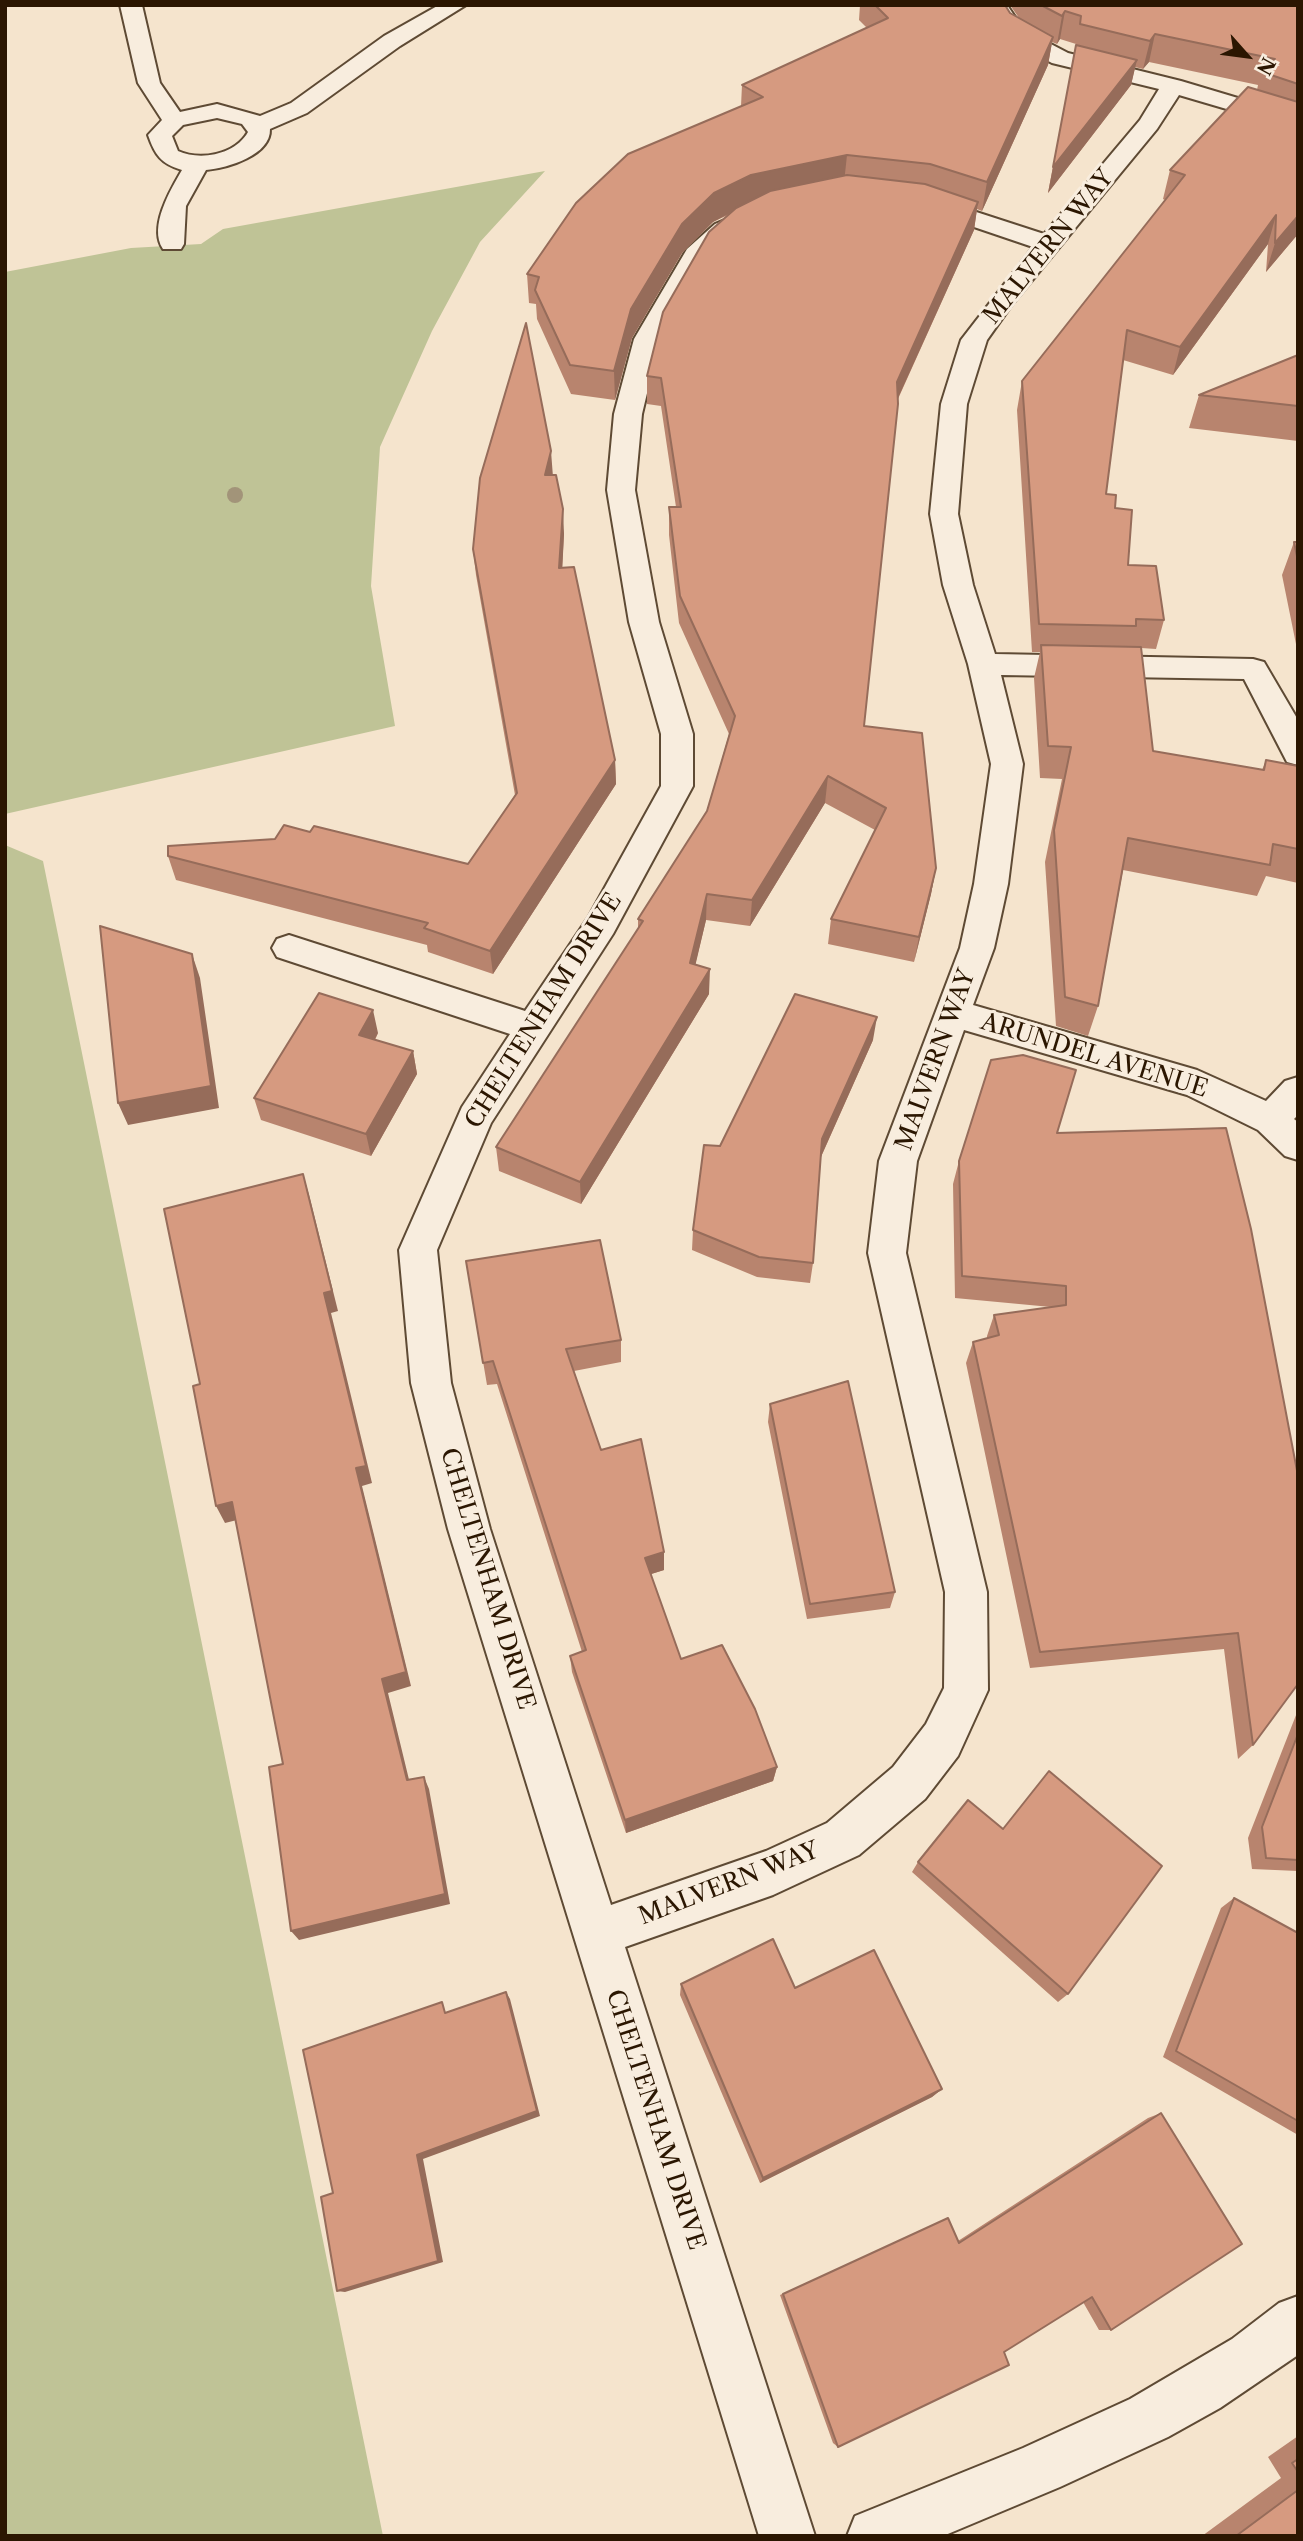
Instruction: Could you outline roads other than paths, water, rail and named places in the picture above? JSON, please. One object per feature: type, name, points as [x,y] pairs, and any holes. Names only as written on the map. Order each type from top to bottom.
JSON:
[{"type":"street","points":[[131,5],[151,91],[164,112],[175,120]]},
{"type":"street","points":[[257,126],[299,108],[393,41],[454,5]]},
{"type":"street","points":[[996,5],[1016,35],[1060,58],[1173,86],[1298,123]]},
{"type":"street","name":"MALVERN WAY","points":[[596,1934],[773,1872],[843,1839],[909,1783],[942,1740],[966,1690],[966,1592],[933,1440],[887,1253],[898,1161],[980,935],[991,884],[1007,764],[983,664],[958,585],[944,514],[954,404],[974,340],[1048,244],[1086,204],[1150,124],[1173,86]]},
{"type":"street","points":[[217,111],[247,118],[257,126],[259,134],[256,143],[246,152],[225,160],[198,163],[174,157],[160,145],[160,135],[175,120],[217,111]]},
{"type":"street","points":[[172,244],[174,206],[198,163]]},
{"type":"street","points":[[899,199],[926,202],[1048,244]]},
{"type":"street","name":"CHELTENHAM DRIVE","points":[[769,208],[724,229],[696,254],[647,339],[628,414],[621,490],[644,622],[677,734],[677,786],[601,925],[475,1117],[418,1250],[431,1383],[469,1529],[786,2536]]},
{"type":"street","points":[[983,664],[1253,668],[1278,710],[1298,754]]},
{"type":"street","points":[[289,948],[534,1028]]},
{"type":"street","name":"ARUNDEL AVENUE","points":[[953,1013],[1198,1084],[1271,1120],[1298,1145]]},
{"type":"street","points":[[1271,1120],[1298,1091]]},
{"type":"street","points":[[875,2536],[1139,2425],[1263,2351],[1298,2322]]}]
